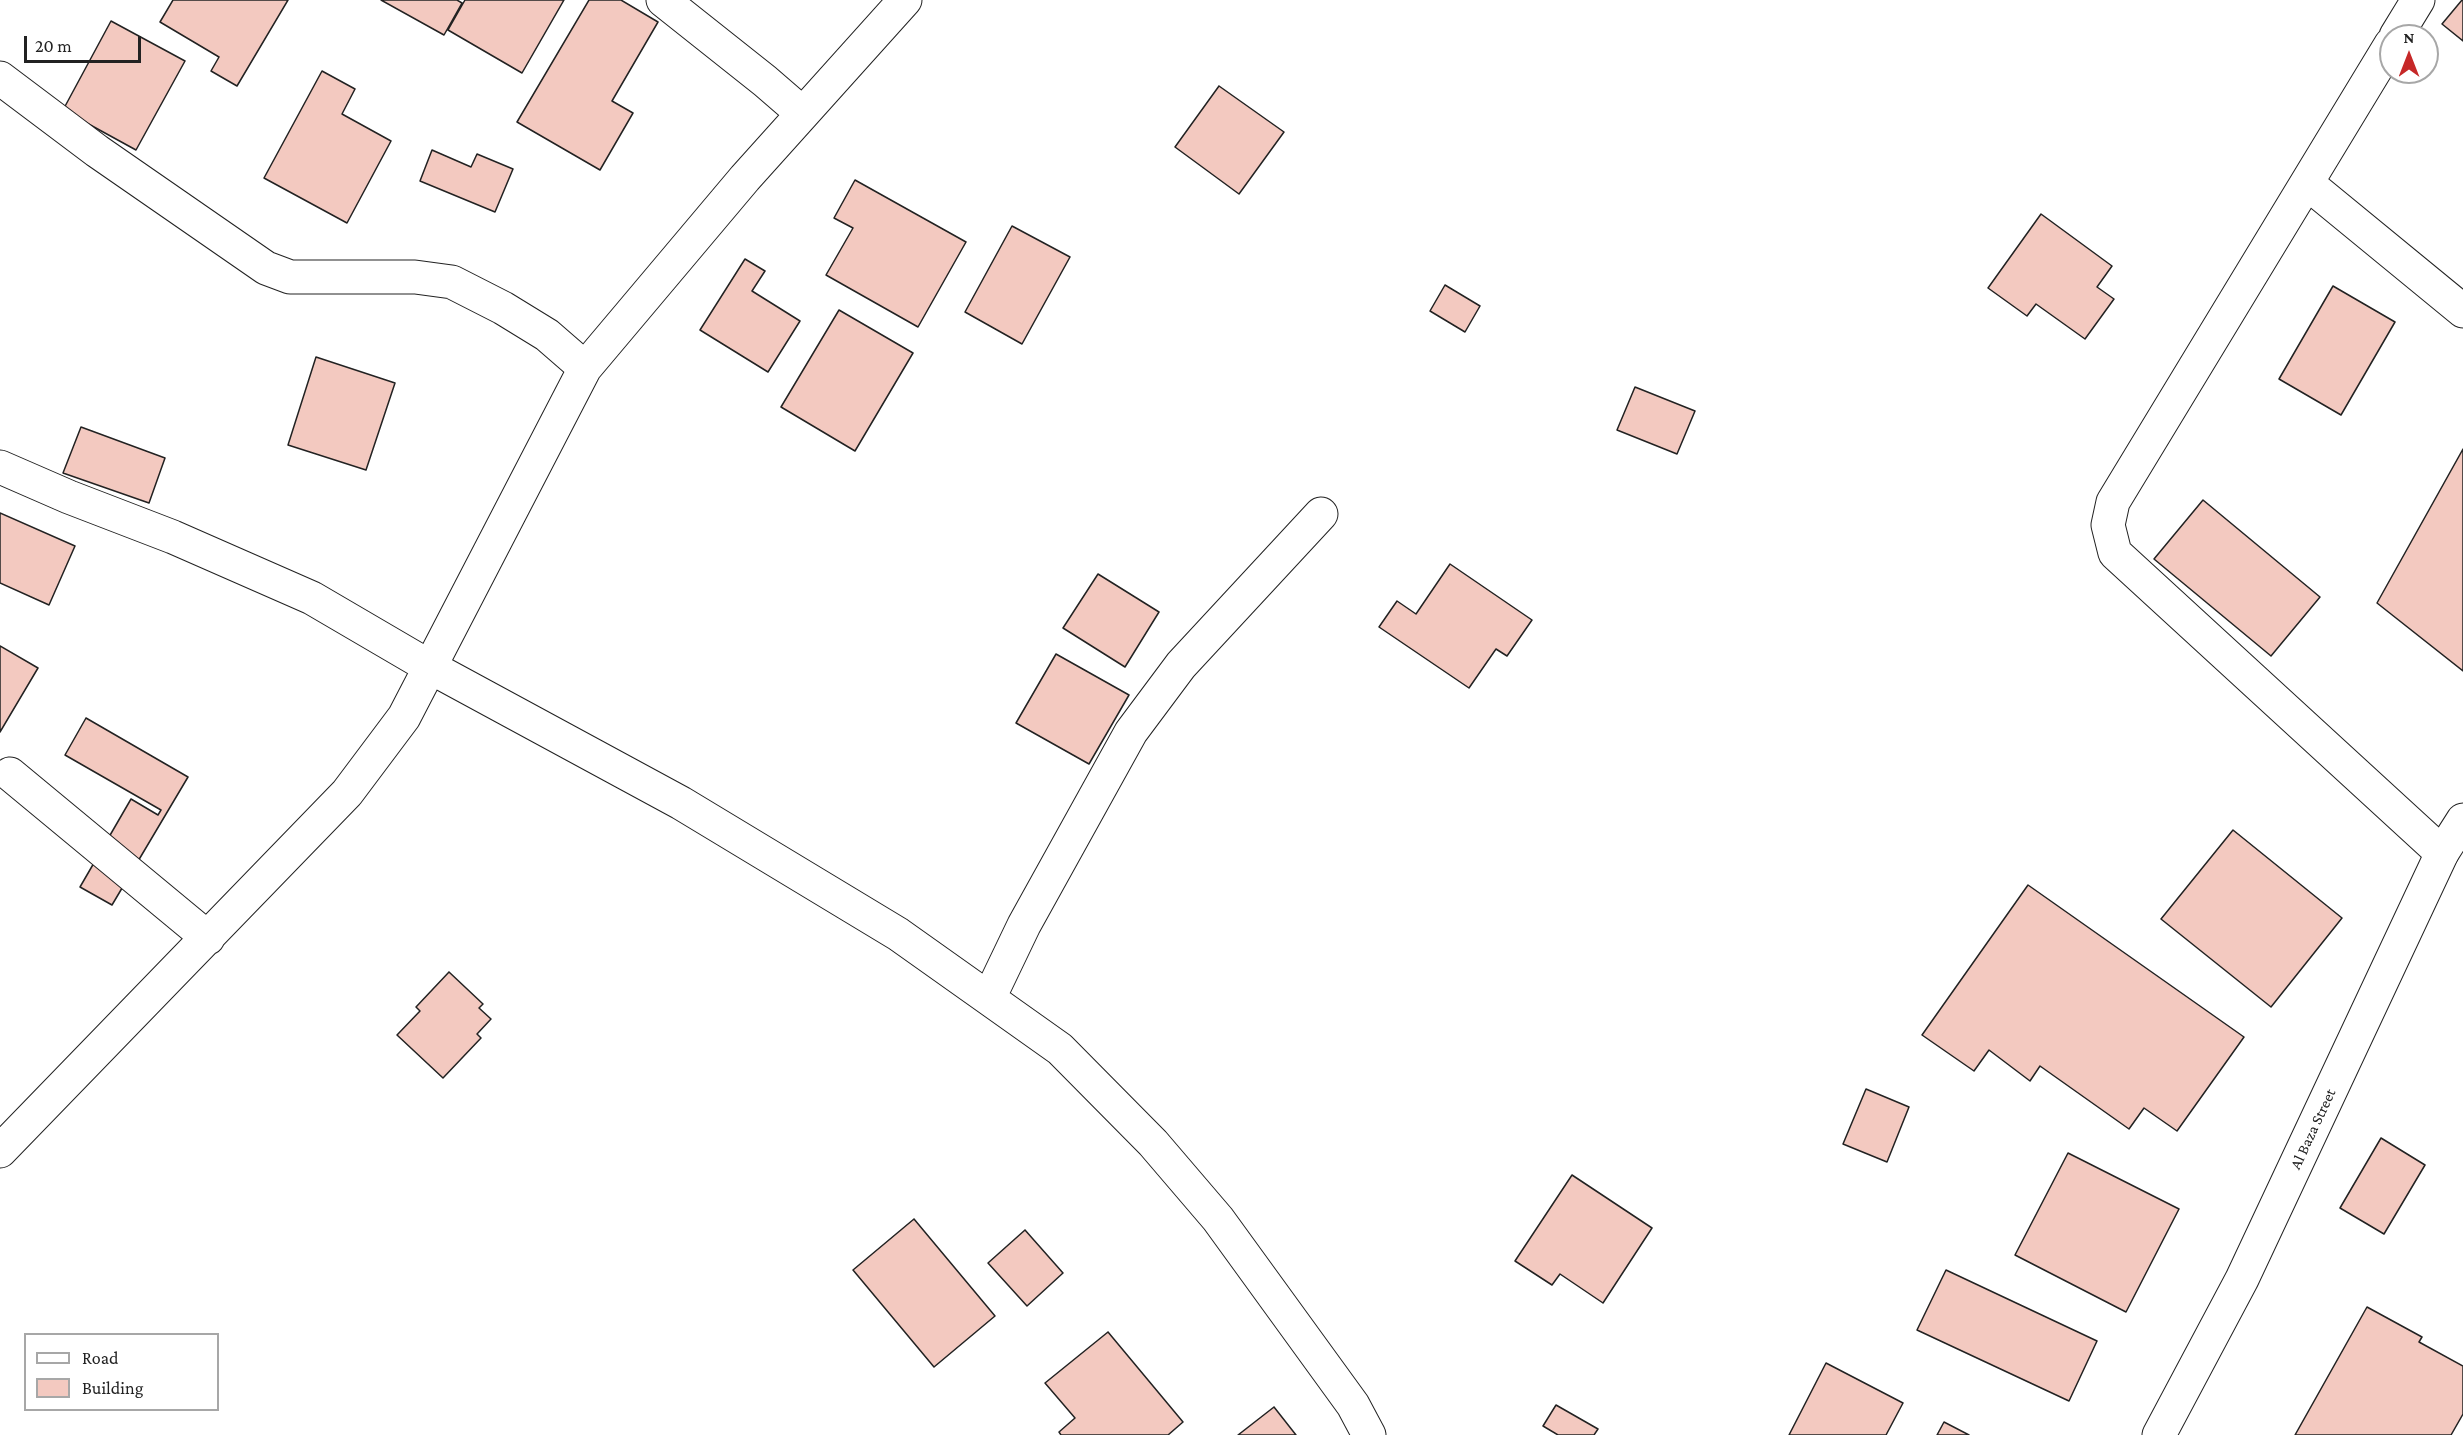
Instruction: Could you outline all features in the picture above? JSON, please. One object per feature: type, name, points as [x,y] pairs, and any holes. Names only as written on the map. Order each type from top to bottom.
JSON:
[{"type":"street","points":[[663,0],[802,113]]},
{"type":"street","points":[[0,1151],[347,793],[404,717],[585,368],[802,113],[854,60],[905,0]]},
{"type":"street","points":[[2403,24],[2418,0]]},
{"type":"street","points":[[2379,64],[2113,502],[2108,525],[2115,554],[2442,853]]},
{"type":"street","points":[[0,78],[97,151],[266,268],[290,277],[415,277],[452,282],[503,308],[547,335],[585,368]]},
{"type":"street","points":[[2307,183],[2463,311]]},
{"type":"street","points":[[0,467],[69,497],[173,537],[312,598],[430,667],[691,808],[898,934],[989,998],[1060,1049],[1154,1143],[1218,1219],[1353,1406],[1369,1435]]},
{"type":"street","points":[[989,998],[1024,926],[1131,732],[1181,665],[1321,514]]},
{"type":"street","points":[[10,774],[208,938]]},
{"type":"street","name":"Al Baza Street","points":[[2159,1435],[2242,1279],[2442,853],[2463,820]]},
{"type":"building","points":[[173,0],[288,0],[237,86],[211,71],[219,57],[160,22]]},
{"type":"building","points":[[381,0],[457,0],[462,3],[444,35]]},
{"type":"building","points":[[465,0],[564,0],[522,73],[448,30]]},
{"type":"building","points":[[589,0],[621,0],[658,22],[612,101],[633,113],[600,170],[517,122]]},
{"type":"building","points":[[2463,0],[2463,41],[2442,24]]},
{"type":"building","points":[[111,21],[185,61],[136,150],[63,110]]},
{"type":"building","points":[[322,71],[355,89],[342,114],[391,141],[347,223],[264,178]]},
{"type":"building","points":[[1219,86],[1284,132],[1239,194],[1175,147]]},
{"type":"building","points":[[432,150],[471,167],[477,154],[513,169],[495,212],[420,181]]},
{"type":"building","points":[[855,180],[966,242],[918,327],[826,275],[853,228],[834,218]]},
{"type":"building","points":[[2041,214],[2112,266],[2097,287],[2114,299],[2085,339],[2036,304],[2027,316],[1988,288]]},
{"type":"building","points":[[1012,226],[1070,257],[1022,344],[965,312]]},
{"type":"building","points":[[745,259],[765,271],[752,291],[800,321],[768,372],[700,330]]},
{"type":"building","points":[[1445,285],[1480,306],[1465,332],[1430,311]]},
{"type":"building","points":[[2333,286],[2395,322],[2341,415],[2279,379]]},
{"type":"building","points":[[839,310],[913,353],[855,451],[781,407]]},
{"type":"building","points":[[316,357],[395,383],[366,470],[288,445]]},
{"type":"building","points":[[1635,387],[1695,411],[1677,454],[1617,430]]},
{"type":"building","points":[[81,427],[165,458],[149,503],[63,473]]},
{"type":"building","points":[[2463,449],[2463,671],[2377,603]]},
{"type":"building","points":[[2203,500],[2320,597],[2271,656],[2154,559]]},
{"type":"building","points":[[0,513],[75,546],[49,605],[0,583]]},
{"type":"building","points":[[1450,564],[1532,620],[1507,656],[1496,649],[1469,688],[1379,627],[1397,601],[1416,614]]},
{"type":"building","points":[[1098,574],[1159,612],[1125,667],[1063,628]]},
{"type":"building","points":[[0,646],[38,668],[0,732]]},
{"type":"building","points":[[1056,654],[1129,695],[1089,764],[1016,723]]},
{"type":"building","points":[[86,718],[188,777],[112,905],[80,887],[131,799],[158,815],[161,810],[65,755]]},
{"type":"building","points":[[2233,830],[2342,918],[2271,1007],[2161,919]]},
{"type":"building","points":[[2028,885],[2244,1037],[2177,1131],[2144,1108],[2129,1129],[2040,1066],[2030,1081],[1989,1050],[1974,1071],[1922,1035]]},
{"type":"building","points":[[449,972],[483,1004],[479,1008],[491,1019],[477,1034],[481,1038],[443,1078],[397,1035],[420,1011],[416,1007]]},
{"type":"building","points":[[1866,1089],[1909,1107],[1887,1162],[1843,1144]]},
{"type":"building","points":[[2381,1138],[2425,1165],[2384,1234],[2340,1208]]},
{"type":"building","points":[[2068,1153],[2179,1209],[2126,1312],[2015,1255]]},
{"type":"building","points":[[1572,1175],[1652,1228],[1603,1303],[1560,1274],[1552,1285],[1515,1261]]},
{"type":"building","points":[[914,1219],[995,1316],[934,1367],[853,1270]]},
{"type":"building","points":[[1025,1230],[1063,1273],[1027,1306],[988,1263]]},
{"type":"building","points":[[1946,1270],[2097,1341],[2069,1401],[1917,1330]]},
{"type":"building","points":[[2367,1307],[2422,1337],[2419,1342],[2463,1366],[2463,1414],[2451,1435],[2295,1435]]},
{"type":"building","points":[[1108,1332],[1183,1422],[1168,1435],[1061,1435],[1059,1432],[1075,1418],[1045,1383]]},
{"type":"building","points":[[1826,1363],[1903,1403],[1886,1435],[1789,1435]]},
{"type":"building","points":[[1556,1405],[1598,1429],[1594,1435],[1558,1435],[1543,1426]]},
{"type":"building","points":[[1274,1407],[1296,1435],[1238,1435]]},
{"type":"building","points":[[1944,1422],[1969,1435],[1937,1435]]}]
